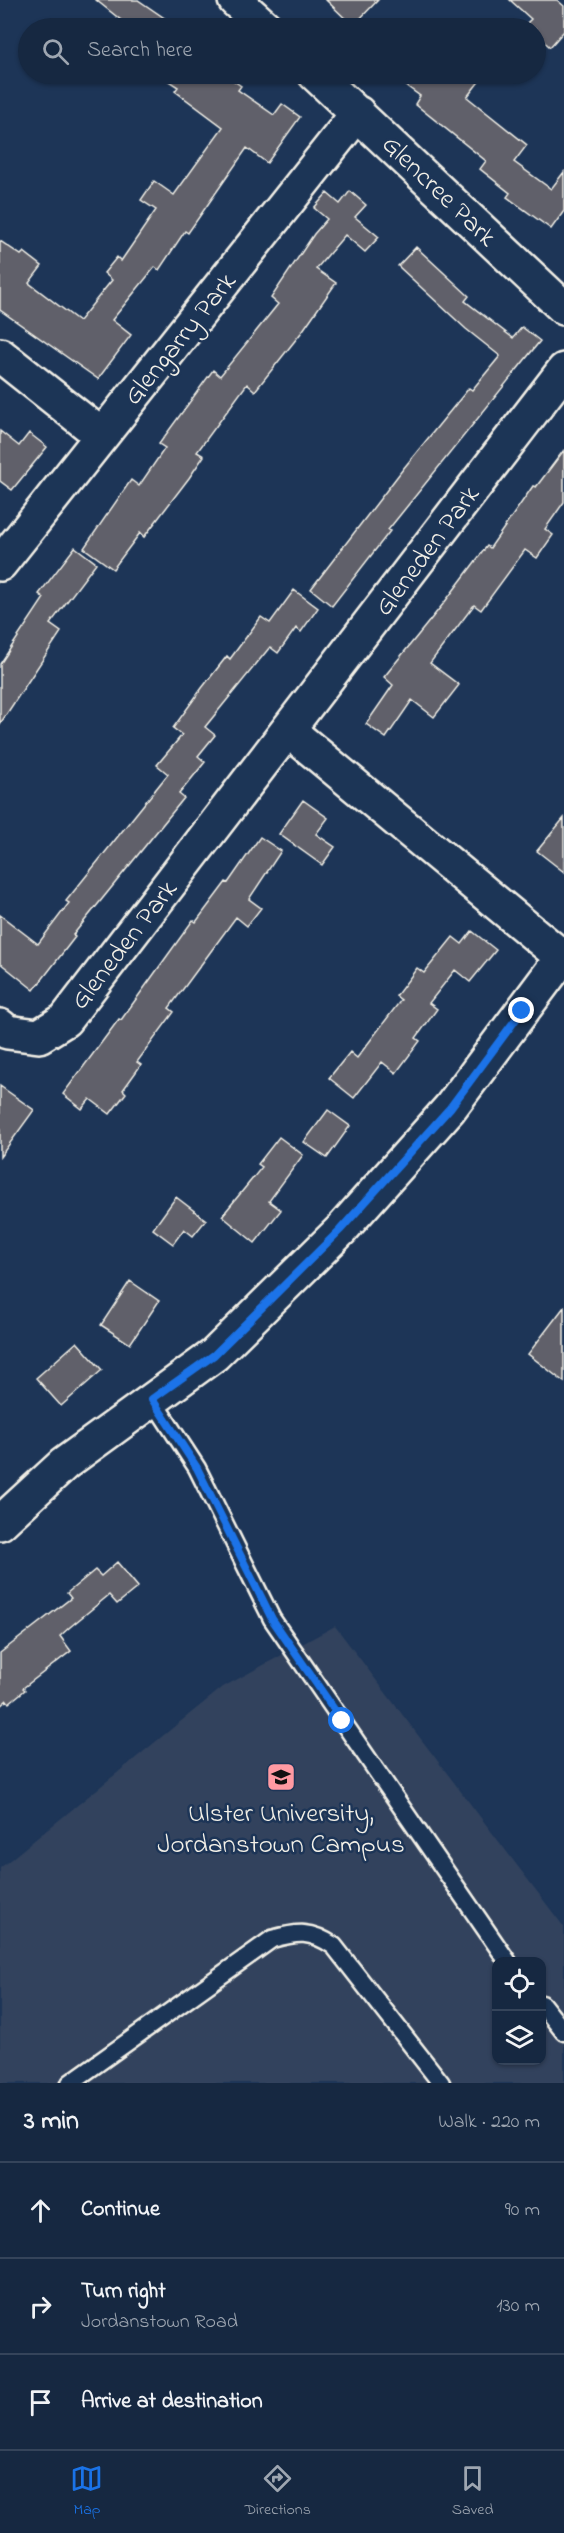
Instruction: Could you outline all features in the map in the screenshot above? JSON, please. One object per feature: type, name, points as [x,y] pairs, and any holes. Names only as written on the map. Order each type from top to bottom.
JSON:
[{"type":"street","points":[[235,0],[255,18]]},
{"type":"street","name":"Glencree Park","points":[[326,84],[564,308]]},
{"type":"street","name":"Glengarry Park","points":[[0,564],[358,113]]},
{"type":"street","points":[[0,355],[101,435]]},
{"type":"street","name":"Gleneden Park","points":[[0,1026],[8,1032],[39,1036],[65,1020],[564,370]]},
{"type":"street","points":[[0,1523],[64,1464],[214,1355],[340,1230],[450,1108],[563,956],[288,730]]},
{"type":"lane","points":[[152,1399],[197,1468],[272,1619],[505,1957]]},
{"type":"lane","points":[[70,2083],[272,1939],[294,1933],[318,1935],[334,1946],[441,2083]]},
{"type":"lane","points":[[546,2009],[564,2032]]},
{"type":"shaded area","name":"Ulster University, Jordanstown Campus","points":[[335,1626],[564,1927],[564,2083],[0,2083],[0,1868],[223,1687]]},
{"type":"building","points":[[96,0],[138,0],[164,18],[118,18]]},
{"type":"building","points":[[326,0],[378,0],[361,18],[345,18]]},
{"type":"building","points":[[510,0],[557,0],[564,6],[564,31],[550,47],[546,43],[546,18],[530,18]]},
{"type":"building","points":[[173,84],[238,84],[241,86],[238,90],[274,115],[282,104],[300,117],[267,163],[247,148],[188,233],[185,231],[159,270],[155,267],[112,320],[131,335],[98,379],[0,310],[0,241],[21,255],[24,252],[42,266],[29,283],[79,321],[112,280],[104,273],[117,257],[121,261],[156,210],[141,200],[154,181],[174,195],[223,127],[175,91],[178,87]]},
{"type":"building","points":[[404,84],[477,84],[467,97],[527,145],[514,162],[551,189],[564,172],[564,211],[551,229],[507,197],[510,193],[480,169],[486,161],[415,104],[420,96]]},
{"type":"building","points":[[350,191],[366,205],[355,217],[379,237],[365,252],[345,235],[316,269],[336,283],[301,333],[255,391],[247,384],[197,452],[204,456],[189,478],[144,537],[140,533],[113,569],[84,548],[131,480],[139,486],[165,448],[159,444],[213,370],[220,376],[278,304],[271,298],[314,234],[327,219],[314,208],[327,193],[340,204]]},
{"type":"building","points":[[416,247],[469,296],[465,301],[513,338],[522,327],[540,341],[388,530],[390,531],[332,606],[311,589],[403,469],[469,388],[472,390],[500,356],[466,329],[398,266]]},
{"type":"building","points":[[0,431],[19,446],[29,433],[47,447],[12,490],[0,481]]},
{"type":"building","points":[[564,450],[564,502],[545,529],[553,535],[537,558],[525,550],[481,610],[474,605],[430,663],[459,685],[434,717],[412,700],[386,738],[366,724],[393,685],[384,677],[487,546],[490,548],[533,486],[536,487]]},
{"type":"building","points":[[75,547],[96,563],[50,624],[61,632],[0,724],[0,664],[44,598],[39,594]]},
{"type":"building","points":[[294,590],[318,608],[301,632],[296,628],[278,653],[270,647],[205,727],[215,735],[198,756],[205,762],[179,794],[184,798],[73,935],[75,937],[34,990],[0,963],[0,915],[38,944],[69,903],[66,901],[168,774],[157,765],[182,735],[173,728],[227,656],[230,659],[261,617],[270,623]]},
{"type":"building","points":[[303,800],[328,818],[316,834],[335,847],[322,865],[279,834]]},
{"type":"building","points":[[564,818],[564,872],[537,851]]},
{"type":"building","points":[[260,837],[281,851],[249,899],[261,908],[247,926],[236,917],[169,1008],[174,1012],[137,1062],[141,1065],[123,1090],[126,1093],[110,1114],[90,1099],[82,1109],[63,1094],[119,1019],[121,1020],[193,920],[196,922],[226,882],[228,883]]},
{"type":"building","points":[[472,931],[496,950],[470,982],[455,970],[429,1003],[437,1009],[416,1038],[420,1041],[396,1073],[382,1062],[354,1098],[329,1078],[350,1052],[357,1058],[401,1000],[396,996],[417,968],[424,973],[453,937],[462,944]]},
{"type":"building","points":[[0,1086],[34,1110],[0,1157]]},
{"type":"building","points":[[328,1110],[350,1126],[327,1158],[304,1142]]},
{"type":"building","points":[[279,1137],[303,1155],[269,1201],[281,1210],[255,1243],[222,1216],[262,1167],[258,1164]]},
{"type":"building","points":[[176,1197],[206,1220],[193,1236],[184,1229],[173,1244],[153,1229]]},
{"type":"building","points":[[130,1281],[159,1301],[130,1344],[101,1325]]},
{"type":"building","points":[[564,1307],[564,1382],[528,1354]]},
{"type":"building","points":[[77,1342],[102,1370],[61,1406],[36,1378]]},
{"type":"building","points":[[117,1562],[138,1587],[117,1604],[109,1595],[70,1627],[60,1636],[71,1651],[23,1688],[25,1690],[9,1703],[7,1700],[0,1706],[0,1653],[71,1598],[67,1593],[95,1570],[101,1576]]},
{"type":"place","name":"Ulster University, Jordanstown Campus","points":[[281,1777]]},
{"type":"route","points":[[342,1721],[272,1619],[197,1468],[152,1399],[214,1355],[340,1230],[450,1108],[522,1011]]}]
